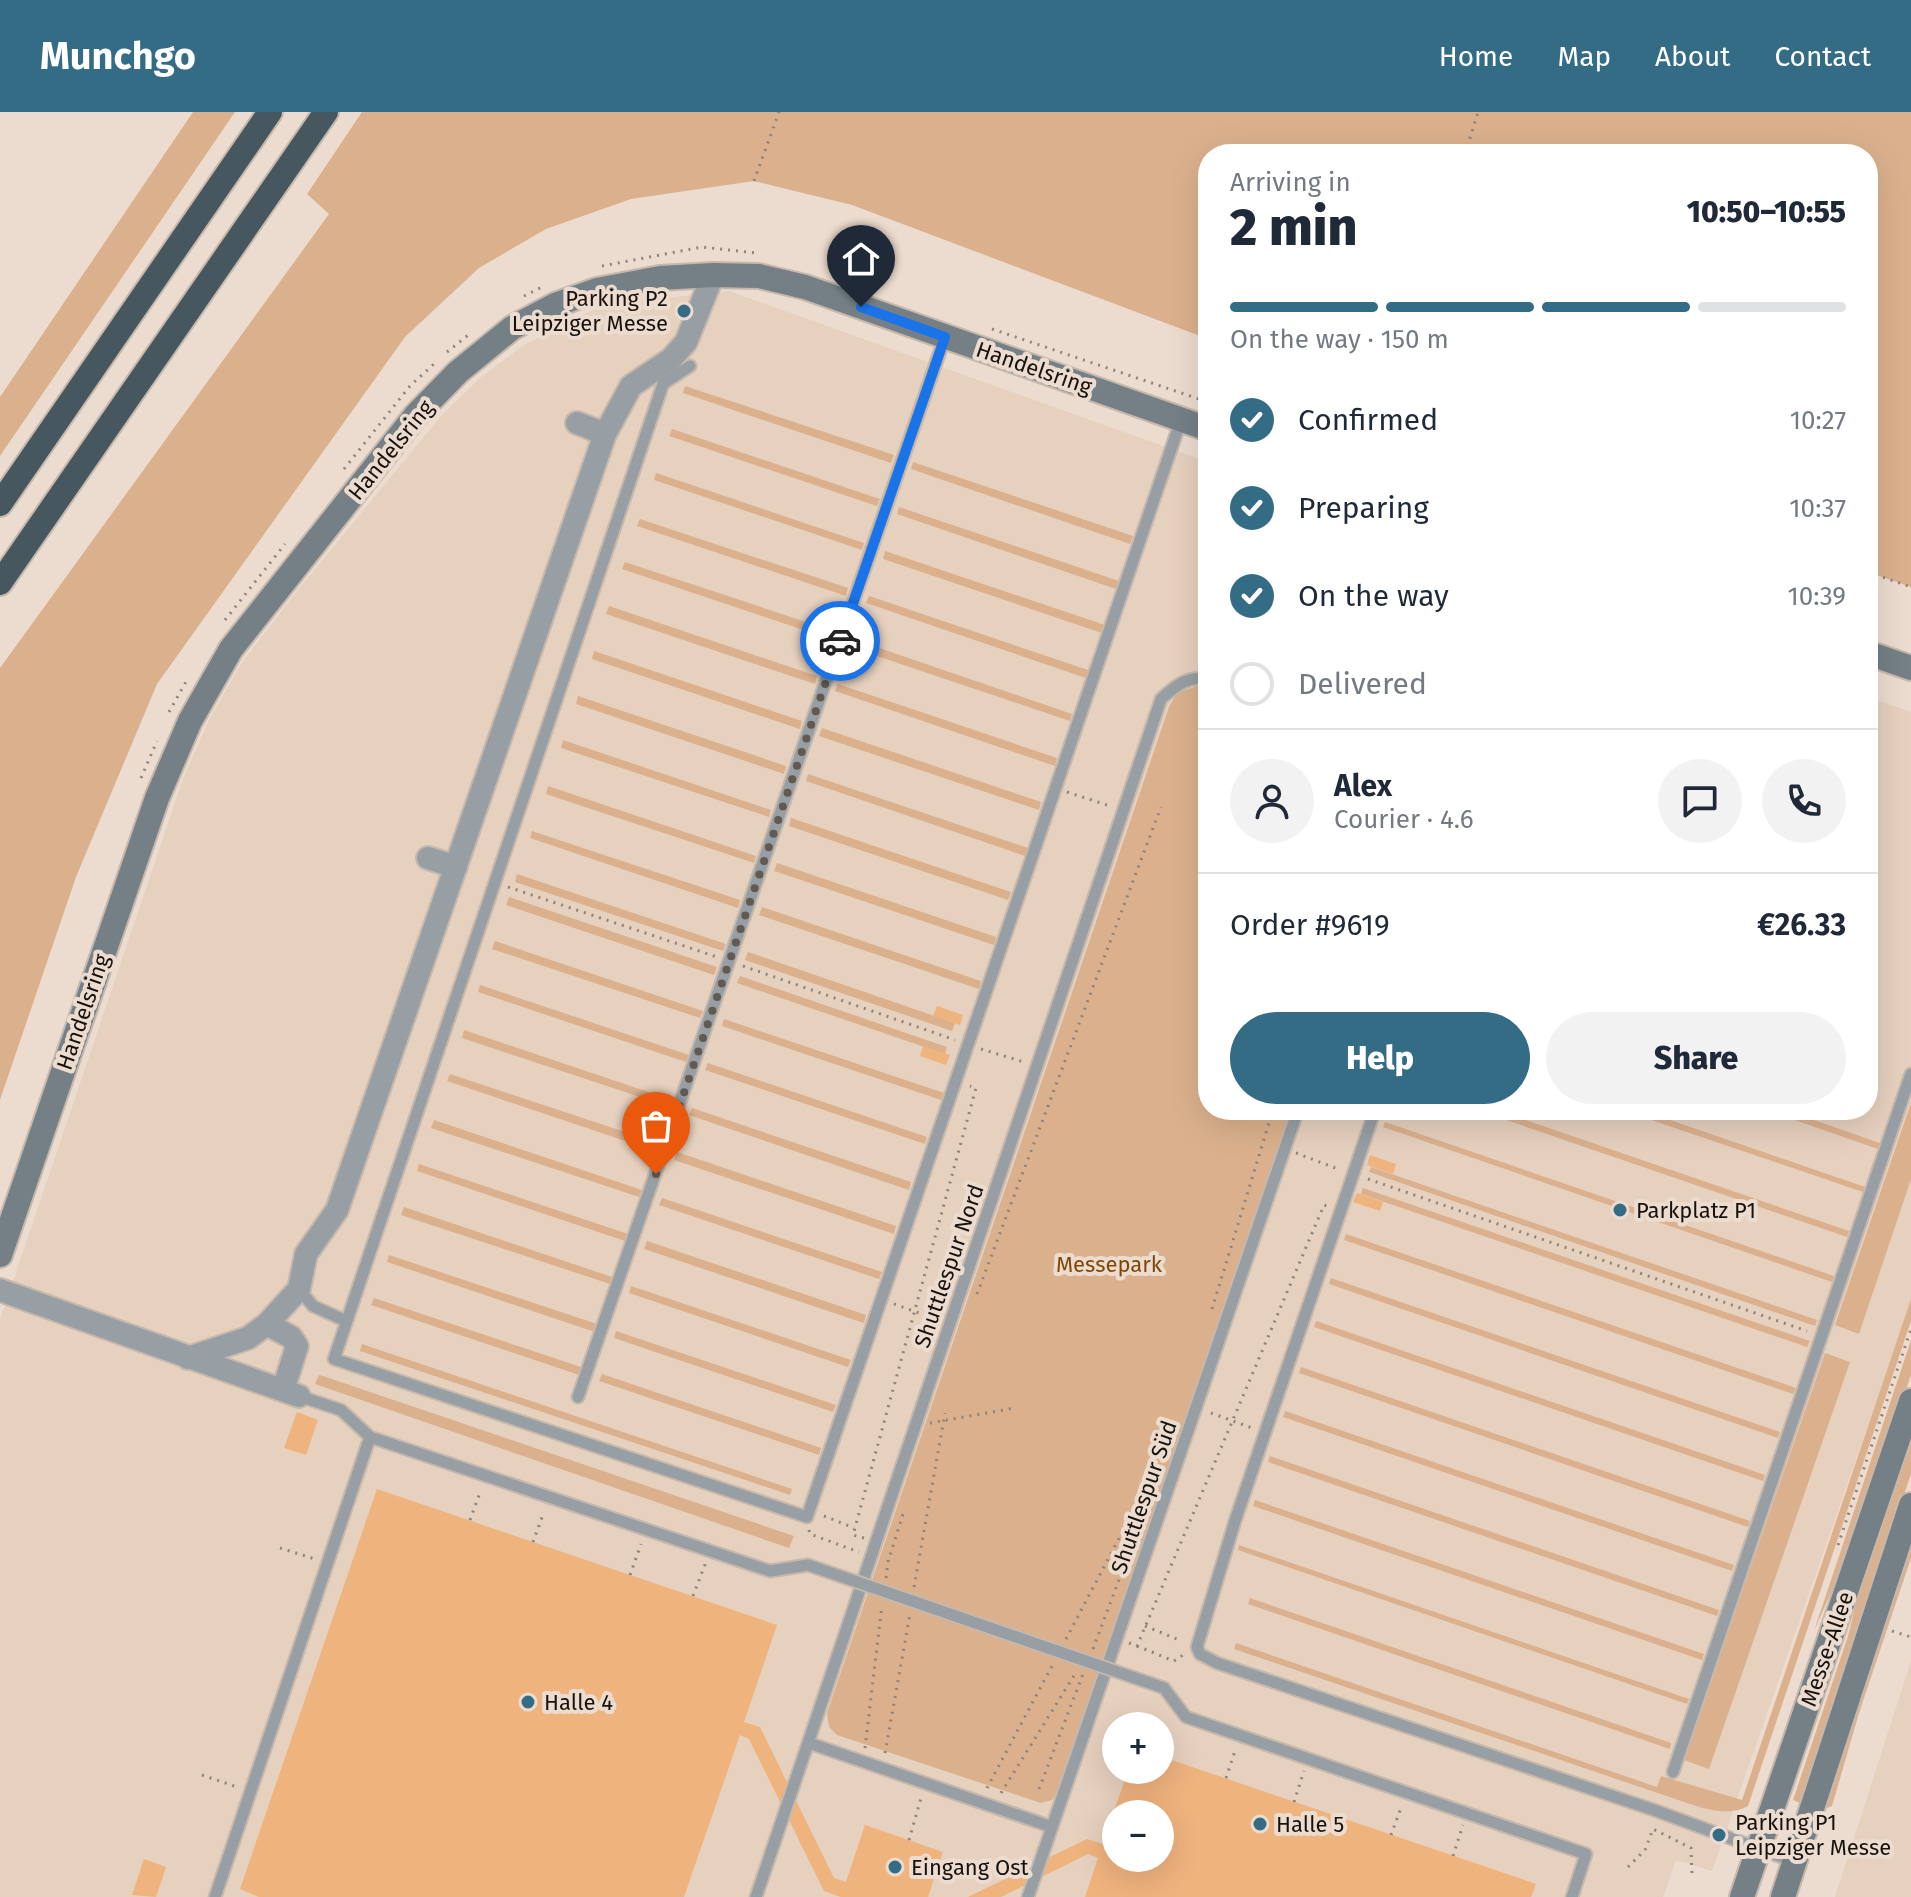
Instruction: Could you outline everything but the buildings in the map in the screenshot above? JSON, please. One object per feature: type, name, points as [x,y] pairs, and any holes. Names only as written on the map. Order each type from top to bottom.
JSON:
[{"type":"highway","points":[[0,504],[270,112]]},
{"type":"highway","points":[[0,583],[326,112]]},
{"type":"main road","name":"Handelsring","points":[[0,1255],[157,798],[190,721],[231,649],[416,415],[458,372],[512,328],[555,305],[597,290],[660,278],[759,276],[805,287],[1198,426]]},
{"type":"main road","points":[[1878,656],[1911,668]]},
{"type":"main road","name":"Messe-Allee","points":[[1742,1897],[1911,1401]]},
{"type":"main road","name":"Messe-Allee","points":[[1783,1897],[1827,1767],[1842,1708],[1911,1505]]},
{"type":"street","points":[[188,1358],[248,1338],[267,1324],[299,1289],[297,1250],[337,1210],[605,434],[631,386],[671,359],[686,342],[713,275]]},
{"type":"street","points":[[577,423],[605,434]]},
{"type":"street","points":[[428,858],[456,867]]},
{"type":"street","points":[[0,1290],[291,1393],[297,1346],[291,1337],[267,1324]]},
{"type":"lane","points":[[578,1397],[945,337]]},
{"type":"lane","points":[[690,366],[663,384],[334,1359],[807,1517],[1181,420]]},
{"type":"lane","name":"Shuttlespur Nord","points":[[756,1897],[1161,699],[1177,684],[1198,678]]},
{"type":"lane","points":[[1673,1772],[1911,1074]]},
{"type":"lane","name":"Shuttlespur Süd","points":[[1028,1897],[1295,1120]]},
{"type":"lane","points":[[1372,1120],[1265,1432],[1197,1647],[1217,1663],[1654,1810],[1795,1862]]},
{"type":"lane","points":[[299,1289],[313,1306],[346,1321]]},
{"type":"lane","points":[[291,1393],[341,1410],[370,1437],[770,1571],[808,1565],[1164,1688],[1186,1717],[1586,1854],[1572,1897]]},
{"type":"lane","points":[[215,1897],[370,1437]]},
{"type":"lane","points":[[809,1743],[1052,1827]]},
{"type":"path","points":[[754,181],[779,112]]},
{"type":"path","points":[[1468,144],[1478,112]]},
{"type":"path","points":[[601,266],[702,247],[761,254],[759,276]]},
{"type":"path","points":[[521,298],[547,285]]},
{"type":"path","points":[[337,479],[410,386],[472,332]]},
{"type":"path","points":[[1189,396],[1198,399]]},
{"type":"path","points":[[223,624],[289,539]]},
{"type":"path","points":[[1878,575],[1911,587]]},
{"type":"path","points":[[168,715],[190,675]]},
{"type":"path","points":[[138,787],[162,729]]},
{"type":"path","points":[[1057,788],[1124,811]]},
{"type":"path","points":[[975,1300],[1161,807]]},
{"type":"path","points":[[969,1045],[1039,1067]]},
{"type":"path","points":[[875,1542],[853,1535],[976,1088],[956,1081]]},
{"type":"path","points":[[1210,1317],[1270,1120]]},
{"type":"path","points":[[1285,1149],[1822,1336]]},
{"type":"path","points":[[1137,1646],[1324,1205],[1340,1211]]},
{"type":"path","points":[[881,1299],[951,1324]]},
{"type":"path","points":[[915,1425],[1015,1408]]},
{"type":"path","points":[[1196,1408],[1265,1432]]},
{"type":"path","points":[[927,1437],[936,1410]]},
{"type":"path","points":[[470,1520],[486,1476]]},
{"type":"path","points":[[533,1542],[550,1497]]},
{"type":"path","points":[[888,1562],[905,1506]]},
{"type":"path","points":[[809,1511],[855,1528]]},
{"type":"path","points":[[630,1575],[646,1530]]},
{"type":"path","points":[[864,1762],[889,1533]]},
{"type":"path","points":[[818,1537],[847,1547]]},
{"type":"path","points":[[693,1596],[710,1551]]},
{"type":"path","points":[[1089,1655],[1124,1568]]},
{"type":"path","points":[[1145,1626],[1197,1647]]},
{"type":"path","points":[[1890,1630],[1911,1637]]},
{"type":"path","points":[[1118,1639],[1174,1661]]},
{"type":"path","points":[[993,1806],[1080,1667]]},
{"type":"path","points":[[1039,1789],[1084,1671]]},
{"type":"path","points":[[1226,1778],[1240,1735]]},
{"type":"path","points":[[1294,1802],[1308,1759]]},
{"type":"path","points":[[909,1840],[925,1783]]},
{"type":"path","points":[[1391,1835],[1407,1792]]},
{"type":"path","points":[[1453,1856],[1467,1813]]},
{"type":"path","points":[[1628,1867],[1645,1850],[1653,1829],[1691,1848],[1692,1875]]},
{"type":"shaded area","points":[[729,291],[1198,458],[1198,1120],[1878,1120],[1878,700],[1911,712],[1911,1302],[1712,1871],[1676,1860],[1663,1897],[0,1897],[0,1320],[184,776],[210,718],[241,664],[442,415],[481,377],[524,345],[591,311],[619,303]]},
{"type":"shaded area","points":[[1911,1661],[1911,1897],[1835,1897]]},
{"type":"green space","points":[[193,112],[235,112],[0,456],[0,397]]},
{"type":"green space","points":[[362,112],[1911,112],[1911,587],[1878,575],[1878,144],[1198,144],[1198,335],[852,205],[754,181],[631,199],[546,229],[479,268],[405,337],[157,684],[76,877],[0,1100],[0,668],[329,214],[307,194]]},
{"type":"green space","points":[[685,386],[894,455],[891,463],[683,393]]},
{"type":"green space","points":[[672,429],[880,499],[877,506],[669,436]]},
{"type":"green space","points":[[913,462],[1133,536],[1130,544],[911,469]]},
{"type":"green space","points":[[656,473],[864,543],[862,550],[654,480]]},
{"type":"green space","points":[[899,507],[1119,581],[1116,589],[897,514]]},
{"type":"green space","points":[[640,519],[848,588],[846,596],[637,526]]},
{"type":"green space","points":[[885,551],[1105,625],[1102,633],[883,559]]},
{"type":"green space","points":[[625,562],[833,631],[830,639],[622,569]]},
{"type":"green space","points":[[869,596],[1088,670],[1086,678],[866,603]]},
{"type":"green space","points":[[609,606],[817,676],[815,684],[606,614]]},
{"type":"green space","points":[[853,639],[1072,714],[1070,721],[850,647]]},
{"type":"green space","points":[[594,651],[802,721],[800,729],[592,659]]},
{"type":"green space","points":[[838,684],[1057,758],[1055,766],[835,691]]},
{"type":"green space","name":"Messepark","points":[[1198,686],[1198,1120],[1288,1120],[1058,1791],[1052,1800],[1041,1803],[837,1735],[829,1727],[827,1713],[1169,707],[1177,693]]},
{"type":"green space","points":[[578,696],[786,766],[784,774],[576,704]]},
{"type":"green space","points":[[822,728],[1041,802],[1039,810],[819,736]]},
{"type":"green space","points":[[563,740],[771,810],[769,817],[561,748]]},
{"type":"green space","points":[[808,774],[1028,848],[1025,856],[806,781]]},
{"type":"green space","points":[[548,786],[756,856],[754,863],[546,794]]},
{"type":"green space","points":[[791,818],[1011,892],[1008,900],[789,826]]},
{"type":"green space","points":[[532,831],[740,900],[738,908],[530,838]]},
{"type":"green space","points":[[777,863],[996,937],[994,945],[774,871]]},
{"type":"green space","points":[[517,874],[726,944],[723,951],[515,882]]},
{"type":"green space","points":[[509,897],[717,967],[714,975],[506,905]]},
{"type":"green space","points":[[762,907],[981,981],[979,989],[759,915]]},
{"type":"green space","points":[[495,941],[703,1011],[700,1018],[492,949]]},
{"type":"green space","points":[[748,952],[955,1023],[952,1031],[745,960]]},
{"type":"green space","points":[[740,976],[947,1047],[945,1054],[737,983]]},
{"type":"green space","points":[[480,985],[689,1055],[686,1062],[478,992]]},
{"type":"green space","points":[[724,1019],[944,1093],[941,1100],[722,1026]]},
{"type":"green space","points":[[464,1030],[672,1100],[670,1107],[462,1038]]},
{"type":"green space","points":[[708,1063],[927,1137],[925,1144],[705,1070]]},
{"type":"green space","points":[[450,1074],[658,1143],[655,1151],[447,1081]]},
{"type":"green space","points":[[1911,1103],[1911,1179],[1859,1334],[1835,1325]]},
{"type":"green space","points":[[692,1108],[911,1182],[909,1190],[689,1115]]},
{"type":"green space","points":[[434,1120],[642,1190],[639,1197],[431,1128]]},
{"type":"green space","points":[[1506,1120],[1525,1120],[1849,1231],[1847,1237]]},
{"type":"green space","points":[[1651,1120],[1670,1120],[1865,1187],[1863,1192]]},
{"type":"green space","points":[[1795,1120],[1814,1120],[1880,1143],[1878,1149]]},
{"type":"green space","points":[[1385,1122],[1834,1276],[1832,1282],[1383,1127]]},
{"type":"green space","points":[[677,1152],[896,1226],[894,1234],[674,1160]]},
{"type":"green space","points":[[419,1164],[628,1234],[625,1241],[417,1171]]},
{"type":"green space","points":[[1371,1167],[1817,1320],[1815,1326],[1369,1172]]},
{"type":"green space","points":[[1363,1188],[1810,1341],[1807,1347],[1361,1194]]},
{"type":"green space","points":[[662,1198],[882,1272],[879,1279],[659,1205]]},
{"type":"green space","points":[[404,1207],[612,1277],[610,1284],[401,1215]]},
{"type":"green space","points":[[1346,1234],[1796,1388],[1793,1394],[1344,1240]]},
{"type":"green space","points":[[647,1241],[866,1315],[864,1323],[644,1249]]},
{"type":"green space","points":[[389,1255],[597,1324],[595,1332],[387,1262]]},
{"type":"green space","points":[[1331,1278],[1780,1432],[1778,1438],[1329,1284]]},
{"type":"green space","points":[[631,1286],[851,1360],[848,1367],[629,1293]]},
{"type":"green space","points":[[374,1298],[581,1367],[579,1375],[371,1305]]},
{"type":"green space","points":[[1911,1299],[1911,1321],[1748,1806],[1727,1811],[1697,1806],[1234,1649],[1236,1643],[1657,1787],[1661,1776],[1742,1800]]},
{"type":"green space","points":[[1316,1321],[1765,1475],[1763,1481],[1314,1327]]},
{"type":"green space","points":[[616,1331],[836,1405],[833,1412],[614,1338]]},
{"type":"green space","points":[[1911,1340],[1911,1375],[1854,1541],[1814,1631]]},
{"type":"green space","points":[[362,1344],[792,1489],[790,1495],[360,1351]]},
{"type":"green space","points":[[1825,1353],[1850,1362],[1709,1769],[1684,1760]]},
{"type":"green space","points":[[1301,1367],[1750,1521],[1748,1527],[1299,1373]]},
{"type":"green space","points":[[602,1374],[821,1448],[819,1455],[599,1381]]},
{"type":"green space","points":[[319,1375],[794,1536],[789,1548],[315,1384]]},
{"type":"green space","points":[[1285,1411],[1734,1565],[1732,1571],[1283,1417]]},
{"type":"green space","points":[[1911,1429],[1911,1474],[1831,1710],[1805,1805],[1793,1800],[1848,1636],[1868,1556]]},
{"type":"green space","points":[[1270,1456],[1719,1610],[1717,1616],[1268,1462]]},
{"type":"green space","points":[[1255,1500],[1704,1654],[1702,1660],[1253,1506]]},
{"type":"green space","points":[[1911,1530],[1911,1558],[1859,1713],[1832,1806],[1821,1810]]},
{"type":"green space","points":[[1239,1545],[1689,1699],[1687,1704],[1238,1550]]},
{"type":"green space","points":[[1250,1598],[1671,1743],[1670,1749],[1248,1604]]},
{"type":"way so far","points":[[656,1174],[840,641]]},
{"type":"place","name":"Parking P2 Leipziger Messe","points":[[684,311]]},
{"type":"place","name":"Parkplatz P1","points":[[1620,1210]]},
{"type":"place","name":"Halle 4","points":[[528,1702]]},
{"type":"place","name":"Halle 5","points":[[1260,1824]]},
{"type":"place","name":"Parking P1 Leipziger Messe","points":[[1719,1835]]},
{"type":"place","name":"Eingang Ost","points":[[895,1867]]},
{"type":"route","points":[[840,641],[945,337],[861,307]]}]
